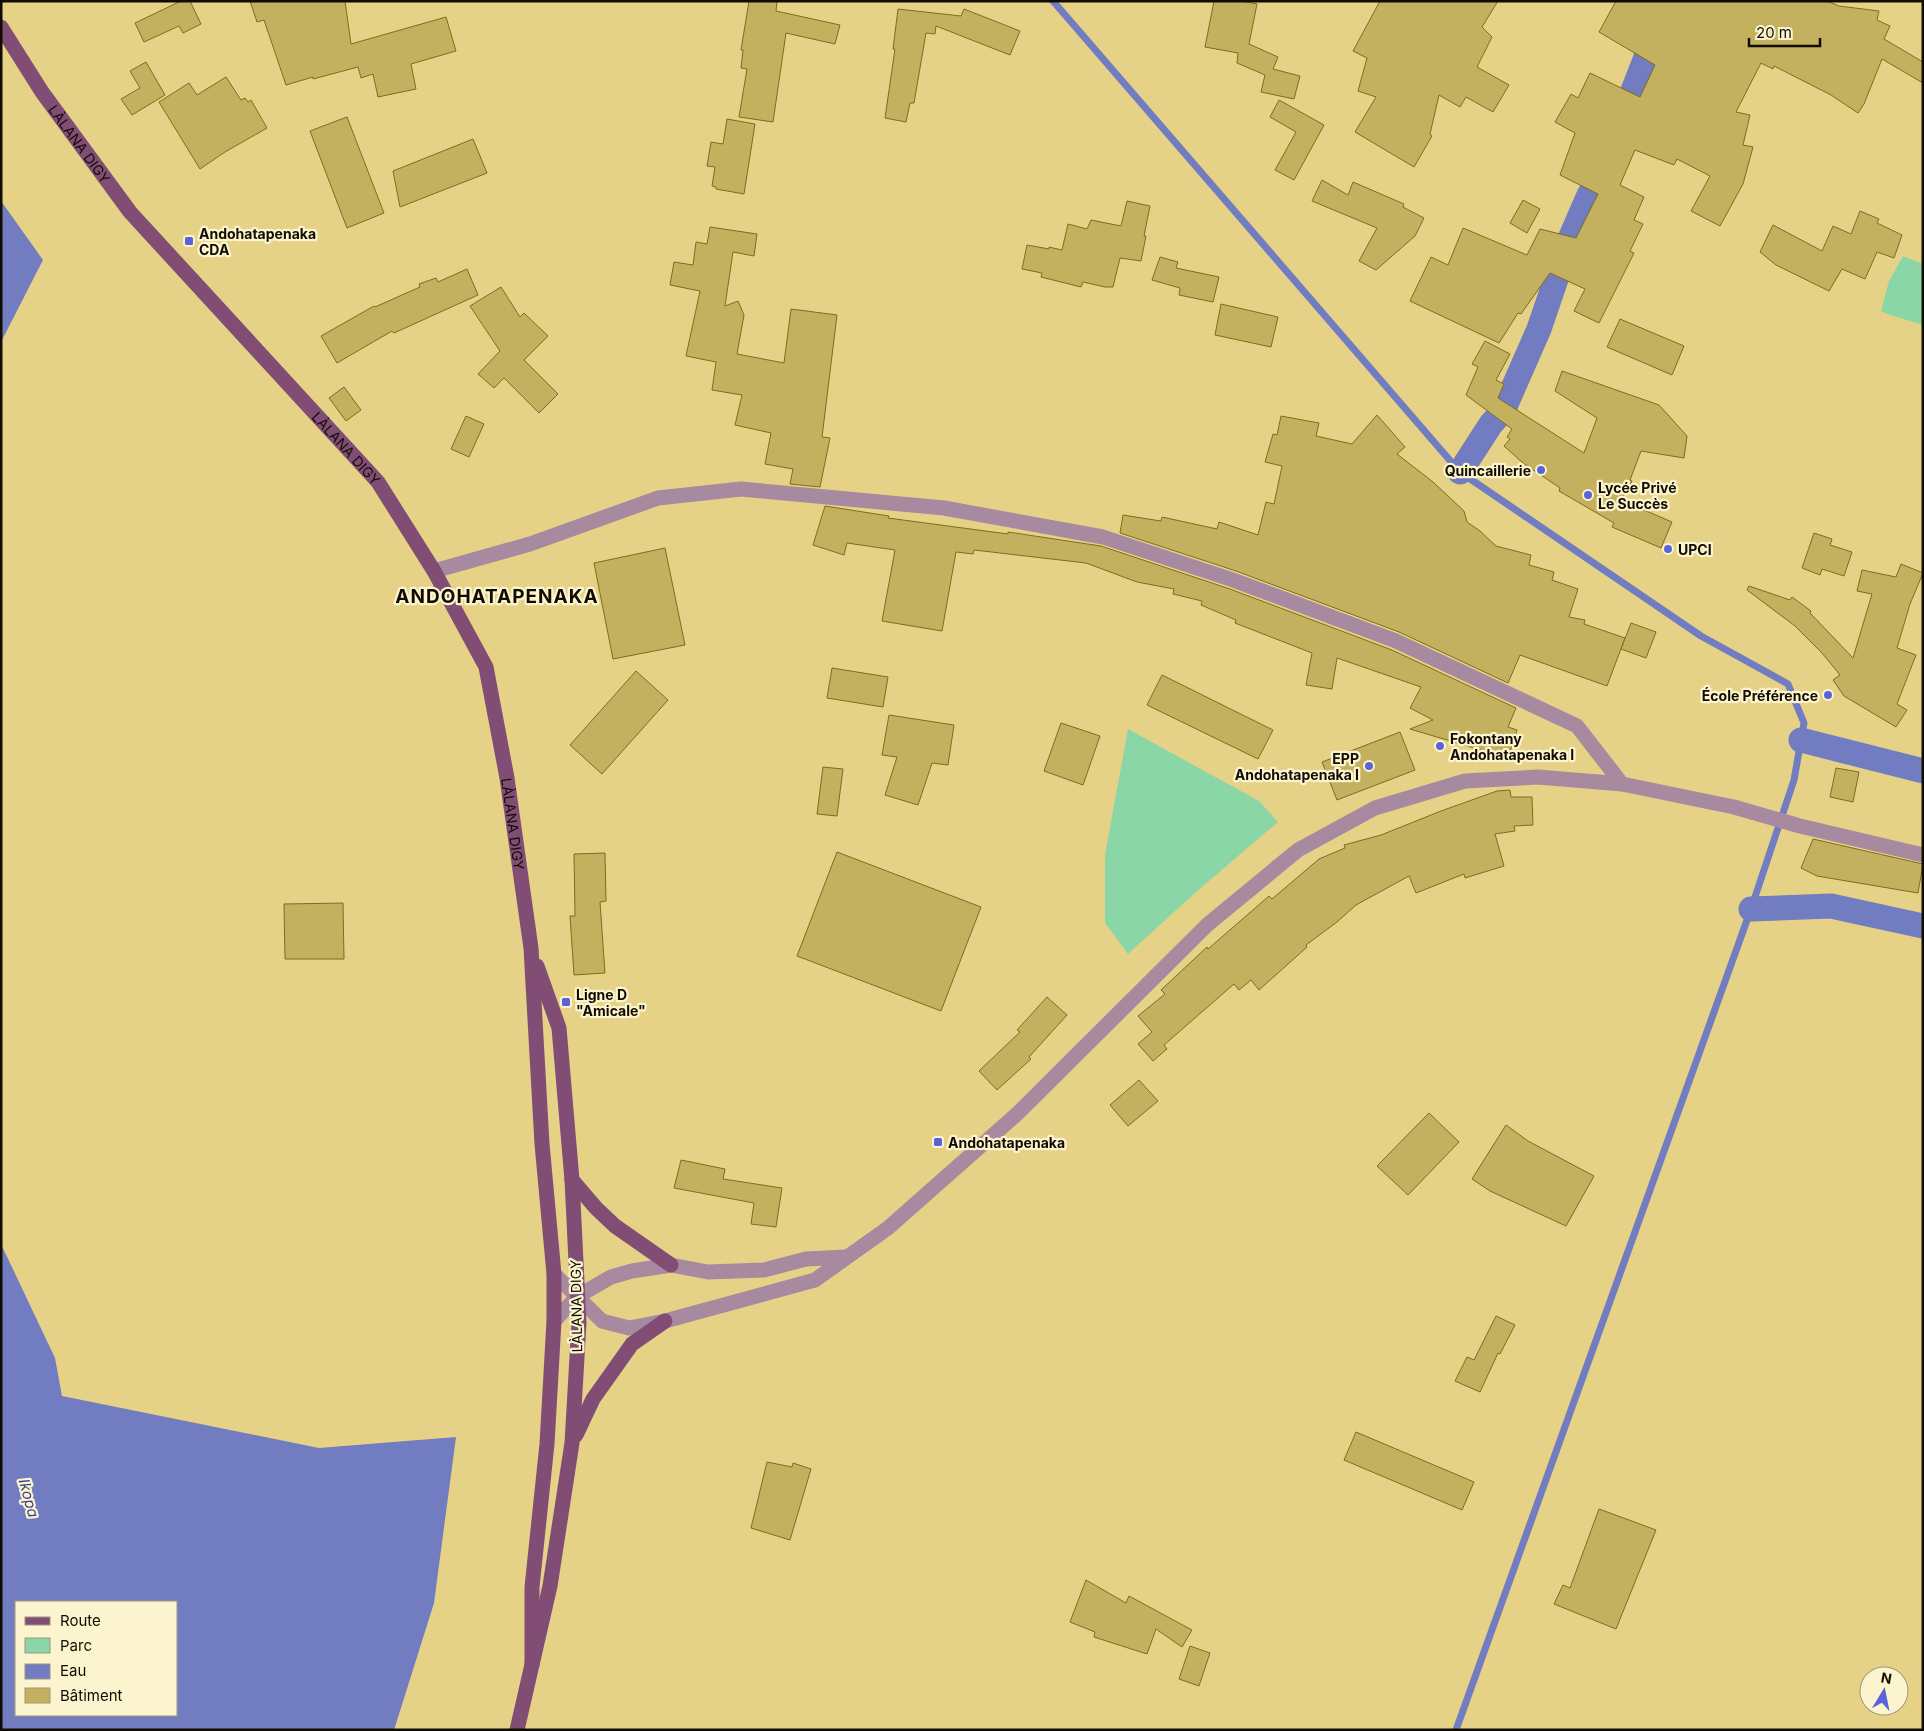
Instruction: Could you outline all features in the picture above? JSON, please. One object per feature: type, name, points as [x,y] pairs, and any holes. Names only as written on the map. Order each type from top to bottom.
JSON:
[{"type":"main road","name":"LÀLANA DIGY","points":[[1,27],[42,92],[130,212],[378,482],[434,571],[486,667],[507,778],[531,948],[542,1144],[554,1274],[554,1321],[547,1444],[532,1587],[532,1665]]},
{"type":"main road","name":"LÀLANA DIGY","points":[[517,1730],[550,1586],[572,1443],[579,1323],[572,1180],[559,1028],[531,948]]},
{"type":"main road","points":[[572,1180],[596,1208],[615,1226],[671,1266]]},
{"type":"main road","points":[[572,1443],[593,1399],[614,1367],[632,1344],[665,1321]]},
{"type":"street","points":[[434,571],[530,544],[658,498],[741,489],[944,508],[1102,537],[1233,580],[1396,641],[1577,726],[1622,784]]},
{"type":"street","points":[[554,1274],[602,1322],[629,1328],[665,1321],[815,1280],[888,1228],[1018,1113],[1207,925],[1298,850],[1375,808],[1465,780],[1538,777],[1622,784],[1752,811],[1800,826],[1923,855]]},
{"type":"street","points":[[554,1321],[578,1296],[611,1278],[632,1271],[671,1266],[708,1272],[764,1270],[806,1259],[846,1257]]},
{"type":"green space","points":[[1903,256],[1923,264],[1923,325],[1881,311],[1889,281]]},
{"type":"green space","points":[[1128,729],[1259,801],[1278,822],[1196,892],[1128,954],[1105,923],[1105,855]]},
{"type":"water","points":[[1,201],[43,260],[1,342]]},
{"type":"water","name":"Ikopa","points":[[1,1244],[55,1358],[62,1396],[319,1448],[456,1437],[434,1603],[394,1730],[1,1730]]},
{"type":"building","points":[[181,1],[190,1],[201,24],[183,33],[179,26],[144,42],[135,23]]},
{"type":"building","points":[[250,1],[345,1],[351,44],[446,17],[456,51],[411,64],[416,89],[378,97],[373,74],[361,78],[358,67],[286,85],[264,20],[257,22]]},
{"type":"building","points":[[749,1],[777,1],[776,11],[840,25],[835,44],[786,33],[773,122],[739,117],[747,69],[741,68],[743,50],[741,50]]},
{"type":"building","points":[[1214,1],[1242,1],[1257,4],[1249,44],[1278,57],[1273,69],[1300,76],[1294,99],[1261,92],[1265,75],[1237,63],[1238,53],[1205,47]]},
{"type":"building","points":[[1380,1],[1498,1],[1482,27],[1492,37],[1477,67],[1509,85],[1493,112],[1466,97],[1460,107],[1439,95],[1430,134],[1432,136],[1414,167],[1355,132],[1376,97],[1358,91],[1367,58],[1353,51]]},
{"type":"building","points":[[1616,1],[1827,1],[1839,6],[1879,11],[1877,20],[1890,26],[1884,39],[1923,62],[1923,83],[1882,59],[1864,104],[1858,113],[1831,95],[1774,66],[1773,69],[1761,63],[1736,112],[1750,115],[1743,145],[1753,147],[1743,184],[1720,226],[1691,211],[1710,176],[1677,159],[1674,165],[1635,150],[1620,185],[1644,197],[1634,220],[1643,224],[1630,251],[1634,253],[1599,323],[1574,311],[1585,289],[1550,273],[1521,314],[1518,313],[1499,343],[1410,301],[1431,257],[1448,265],[1463,228],[1527,255],[1540,229],[1576,238],[1598,194],[1560,175],[1575,133],[1555,122],[1571,94],[1578,98],[1590,73],[1640,97],[1655,65],[1599,32]]},
{"type":"building","points":[[898,9],[961,16],[964,9],[1020,31],[1010,55],[936,26],[935,34],[926,33],[914,103],[910,103],[906,122],[885,118],[895,49],[893,49]]},
{"type":"building","points":[[146,62],[165,95],[132,115],[121,99],[140,88],[130,71]]},
{"type":"building","points":[[226,77],[241,100],[245,98],[248,102],[251,100],[267,128],[200,169],[159,102],[189,83],[197,95]]},
{"type":"building","points":[[1279,100],[1324,125],[1294,180],[1275,170],[1296,132],[1270,117]]},
{"type":"building","points":[[347,117],[384,213],[347,228],[310,131]]},
{"type":"building","points":[[727,119],[755,124],[744,194],[716,189],[716,187],[712,186],[715,167],[707,166],[711,142],[723,144]]},
{"type":"building","points":[[473,139],[487,173],[400,207],[393,171]]},
{"type":"building","points":[[1322,180],[1348,195],[1353,182],[1404,204],[1403,207],[1424,218],[1415,236],[1376,270],[1359,261],[1377,228],[1312,201]]},
{"type":"building","points":[[1523,200],[1540,209],[1527,233],[1510,223]]},
{"type":"building","points":[[1127,201],[1150,206],[1144,236],[1146,236],[1141,261],[1120,258],[1113,287],[1083,282],[1081,287],[1041,277],[1042,273],[1022,269],[1027,245],[1062,250],[1068,224],[1087,229],[1091,220],[1121,226]]},
{"type":"building","points":[[1860,211],[1879,219],[1877,223],[1902,235],[1894,258],[1877,252],[1865,279],[1842,269],[1829,291],[1776,265],[1760,252],[1773,225],[1822,251],[1833,226],[1851,234]]},
{"type":"building","points":[[710,227],[757,234],[754,256],[733,252],[725,306],[738,301],[744,315],[737,354],[784,363],[791,309],[837,315],[822,437],[830,438],[820,487],[790,484],[793,469],[765,464],[771,433],[735,425],[742,395],[712,390],[716,362],[686,356],[700,291],[670,285],[674,262],[693,265],[696,242],[707,244]]},
{"type":"building","points":[[1160,257],[1178,262],[1176,268],[1219,277],[1213,302],[1179,295],[1180,288],[1152,280]]},
{"type":"building","points":[[467,269],[478,295],[394,333],[392,331],[337,363],[321,336],[374,306],[420,287],[419,284],[436,278],[438,282]]},
{"type":"building","points":[[501,287],[520,317],[524,313],[548,336],[524,360],[558,394],[539,413],[504,378],[494,388],[478,374],[500,351],[470,306]]},
{"type":"building","points":[[1221,304],[1278,317],[1271,347],[1215,335]]},
{"type":"building","points":[[1620,319],[1684,346],[1672,375],[1607,347]]},
{"type":"building","points":[[1485,341],[1510,354],[1496,380],[1504,384],[1498,398],[1584,453],[1597,418],[1555,391],[1562,371],[1659,405],[1687,436],[1684,458],[1641,451],[1630,480],[1632,481],[1621,500],[1672,522],[1661,548],[1612,527],[1614,523],[1559,491],[1560,488],[1523,463],[1504,446],[1510,439],[1507,437],[1512,429],[1466,395],[1478,367],[1472,364]]},
{"type":"building","points":[[344,387],[361,410],[346,421],[329,398]]},
{"type":"building","points":[[1377,415],[1405,447],[1397,454],[1433,482],[1464,511],[1467,522],[1496,546],[1531,555],[1529,565],[1554,572],[1552,580],[1578,589],[1569,617],[1585,620],[1584,624],[1625,638],[1607,686],[1520,655],[1508,683],[1399,632],[1236,571],[1120,533],[1123,515],[1161,521],[1162,517],[1217,529],[1219,522],[1258,535],[1266,502],[1274,504],[1282,466],[1265,462],[1273,434],[1277,435],[1281,416],[1319,423],[1316,436],[1352,444]]},
{"type":"building","points":[[466,416],[484,424],[469,457],[451,449]]},
{"type":"building","points":[[825,506],[889,516],[888,518],[1008,534],[1008,532],[1101,546],[1230,589],[1392,650],[1516,708],[1508,727],[1517,730],[1507,761],[1484,753],[1484,751],[1410,729],[1433,720],[1410,708],[1421,687],[1337,658],[1332,689],[1306,685],[1312,653],[1235,623],[1236,620],[1201,605],[1202,601],[1173,594],[1174,589],[1137,582],[1086,563],[974,550],[973,554],[956,552],[942,631],[882,621],[895,550],[847,543],[844,555],[813,545]]},
{"type":"building","points":[[1814,533],[1832,539],[1830,545],[1852,552],[1844,576],[1822,569],[1820,575],[1802,568]]},
{"type":"building","points":[[665,548],[685,645],[613,659],[594,563]]},
{"type":"building","points":[[1901,564],[1923,573],[1910,604],[1897,648],[1916,655],[1897,704],[1907,710],[1896,727],[1844,696],[1833,680],[1840,675],[1822,653],[1795,626],[1747,590],[1749,586],[1790,600],[1792,597],[1811,611],[1810,613],[1853,658],[1872,594],[1857,591],[1862,570],[1896,577]]},
{"type":"building","points":[[1631,623],[1656,632],[1646,658],[1621,649]]},
{"type":"building","points":[[832,668],[888,677],[883,707],[827,698]]},
{"type":"building","points":[[636,671],[668,700],[602,774],[570,745]]},
{"type":"building","points":[[1162,675],[1273,730],[1258,759],[1147,705]]},
{"type":"building","points":[[889,715],[954,725],[948,765],[932,763],[918,805],[885,795],[897,757],[882,755]]},
{"type":"building","points":[[1061,723],[1100,736],[1083,785],[1044,771]]},
{"type":"building","name":"EPP Andohatapenaka I","points":[[1400,732],[1415,770],[1337,800],[1322,762]]},
{"type":"building","points":[[823,767],[843,769],[837,816],[817,814]]},
{"type":"building","points":[[1836,768],[1859,772],[1853,802],[1830,797]]},
{"type":"building","points":[[1510,790],[1511,797],[1532,797],[1533,825],[1514,826],[1515,831],[1495,834],[1504,866],[1465,878],[1464,874],[1416,893],[1409,876],[1356,905],[1306,945],[1307,947],[1259,990],[1251,980],[1239,990],[1234,984],[1164,1045],[1167,1049],[1153,1061],[1138,1044],[1152,1032],[1138,1016],[1165,994],[1161,990],[1207,947],[1208,949],[1269,896],[1272,899],[1319,859],[1345,848],[1344,845],[1381,835],[1497,791]]},
{"type":"building","points":[[1813,839],[1923,864],[1918,893],[1817,876],[1801,868]]},
{"type":"building","points":[[837,852],[981,907],[941,1011],[797,956]]},
{"type":"building","points":[[605,853],[606,901],[600,902],[605,973],[574,975],[570,916],[575,916],[574,854]]},
{"type":"building","points":[[343,903],[344,959],[285,959],[284,904]]},
{"type":"building","points":[[1047,997],[1067,1015],[1029,1057],[1031,1059],[997,1090],[979,1071],[1020,1032],[1017,1030]]},
{"type":"building","points":[[1139,1080],[1158,1101],[1128,1126],[1110,1105]]},
{"type":"building","points":[[1429,1113],[1459,1142],[1408,1195],[1377,1166]]},
{"type":"building","points":[[1506,1125],[1528,1141],[1594,1176],[1566,1226],[1490,1191],[1472,1179]]},
{"type":"building","points":[[681,1160],[725,1169],[723,1179],[782,1188],[776,1227],[751,1224],[754,1203],[674,1188]]},
{"type":"building","points":[[1496,1316],[1515,1325],[1500,1354],[1498,1353],[1480,1392],[1455,1381],[1467,1357],[1474,1360]]},
{"type":"building","points":[[1356,1432],[1474,1482],[1462,1510],[1344,1460]]},
{"type":"building","points":[[767,1462],[792,1467],[793,1463],[811,1469],[790,1540],[751,1528]]},
{"type":"building","points":[[1599,1509],[1656,1530],[1616,1629],[1554,1604],[1563,1585],[1570,1588]]},
{"type":"building","points":[[1086,1580],[1126,1603],[1129,1596],[1192,1630],[1182,1647],[1156,1629],[1147,1654],[1094,1637],[1095,1632],[1070,1622]]},
{"type":"building","points":[[1190,1646],[1210,1653],[1199,1686],[1179,1679]]},
{"type":"waterway","points":[[1053,1],[1460,472],[1701,636],[1788,684],[1804,723],[1794,780],[1751,909],[1456,1730]]},
{"type":"waterway","points":[[1620,124],[1657,29]]},
{"type":"waterway","points":[[1460,472],[1491,424],[1503,411],[1539,329],[1569,241],[1606,162]]},
{"type":"waterway","points":[[1801,740],[1923,771]]},
{"type":"waterway","points":[[1751,909],[1831,906],[1923,926]]},
{"type":"place","name":"Andohatapenaka CDA","points":[[189,241]]},
{"type":"place","name":"Quincaillerie","points":[[1541,470]]},
{"type":"place","name":"Lycée Privé Le Succès","points":[[1588,495]]},
{"type":"place","name":"UPCI","points":[[1668,549]]},
{"type":"place","name":"École Préférence","points":[[1828,695]]},
{"type":"place","name":"Fokontany Andohatapenaka I","points":[[1440,746]]},
{"type":"place","name":"EPP Andohatapenaka I","points":[[1369,766]]},
{"type":"place","name":"Ligne D \"Amicale\"","points":[[566,1002]]},
{"type":"place","name":"Andohatapenaka","points":[[938,1142]]},
{"type":"district","name":"ANDOHATAPENAKA","points":[[497,596]]}]
